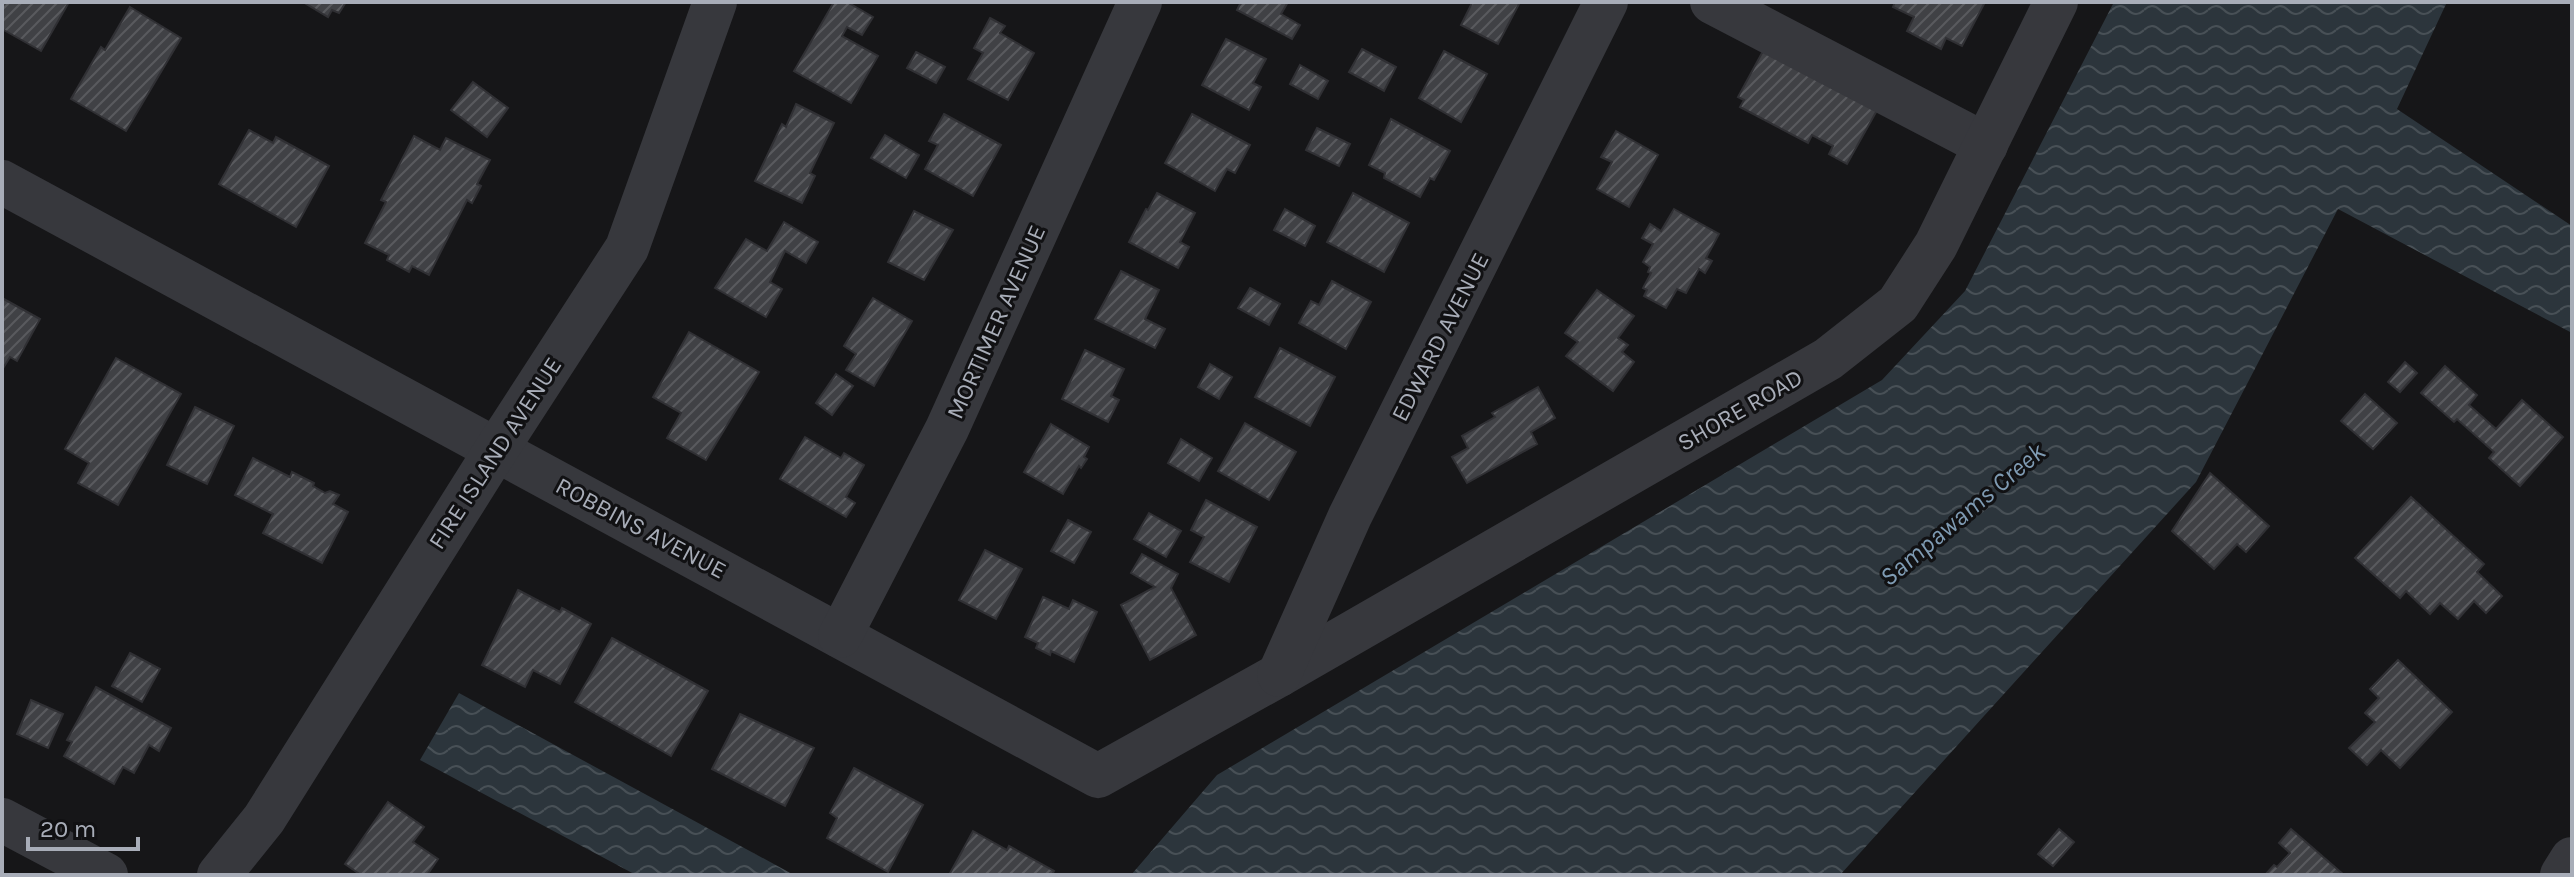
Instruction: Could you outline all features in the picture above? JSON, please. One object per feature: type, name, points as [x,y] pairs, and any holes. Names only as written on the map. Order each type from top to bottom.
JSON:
[{"type":"street","name":"FIRE ISLAND AVENUE","points":[[219,875],[264,819],[627,248],[715,2]]},
{"type":"street","name":"MORTIMER AVENUE","points":[[840,636],[947,429],[1140,2]]},
{"type":"street","name":"EDWARD AVENUE","points":[[1279,675],[1350,516],[1606,2]]},
{"type":"street","points":[[1712,2],[1986,145]]},
{"type":"street","name":"SHORE ROAD","points":[[1279,675],[1828,359],[1898,304],[1936,245],[2056,2]]},
{"type":"street","name":"ROBBINS AVENUE","points":[[2,182],[1098,776],[1279,675]]},
{"type":"street","points":[[2,820],[106,875]]},
{"type":"street","points":[[2562,875],[2572,859]]},
{"type":"water","name":"Sampawams Creek","points":[[2114,2],[2447,2],[2397,109],[2572,226],[2572,333],[2338,209],[2196,482],[1840,875],[1131,875],[1217,775],[1882,380],[1965,291]]},
{"type":"water","points":[[459,693],[794,875],[636,875],[420,760]]},
{"type":"building","points":[[2,2],[69,2],[41,51],[2,29]]},
{"type":"building","points":[[303,2],[346,2],[339,13],[332,10],[328,17]]},
{"type":"building","points":[[834,2],[847,2],[873,17],[862,35],[847,27],[842,36],[878,56],[851,103],[794,71]]},
{"type":"building","points":[[1241,2],[1288,2],[1281,14],[1300,25],[1292,39],[1237,10]]},
{"type":"building","points":[[1470,2],[1520,2],[1498,44],[1461,25]]},
{"type":"building","points":[[1895,2],[1985,2],[1962,46],[1946,38],[1941,49],[1907,31],[1914,17],[1893,7]]},
{"type":"building","points":[[130,7],[181,38],[126,131],[71,99],[101,47],[105,50]]},
{"type":"building","points":[[990,18],[1005,26],[1000,33],[1034,53],[1008,100],[968,79],[983,53],[974,48]]},
{"type":"building","points":[[1226,39],[1266,59],[1253,83],[1261,87],[1249,110],[1202,85]]},
{"type":"building","points":[[1362,49],[1396,67],[1384,91],[1349,72]]},
{"type":"building","points":[[1444,51],[1487,74],[1461,122],[1419,98]]},
{"type":"building","points":[[1763,51],[1880,105],[1847,164],[1829,154],[1833,146],[1812,135],[1808,143],[1740,107],[1744,100],[1738,97]]},
{"type":"building","points":[[916,52],[945,67],[936,83],[907,68]]},
{"type":"building","points":[[1300,65],[1328,81],[1318,99],[1290,84]]},
{"type":"building","points":[[473,82],[508,108],[487,137],[451,110]]},
{"type":"building","points":[[796,104],[834,123],[810,173],[815,176],[802,203],[755,181],[782,124],[786,127]]},
{"type":"building","points":[[944,114],[1001,145],[973,196],[925,169],[938,145],[929,141]]},
{"type":"building","points":[[1192,114],[1250,145],[1235,173],[1227,169],[1215,191],[1165,163]]},
{"type":"building","points":[[1391,119],[1450,151],[1434,180],[1430,178],[1420,197],[1384,178],[1385,173],[1369,165]]},
{"type":"building","points":[[1317,128],[1350,144],[1339,166],[1306,150]]},
{"type":"building","points":[[249,130],[273,143],[276,137],[329,166],[296,227],[219,184]]},
{"type":"building","points":[[1616,131],[1658,155],[1629,207],[1597,189],[1612,162],[1601,157]]},
{"type":"building","points":[[885,135],[919,155],[906,178],[871,158]]},
{"type":"building","points":[[414,136],[440,150],[446,138],[490,160],[477,184],[481,186],[472,203],[467,200],[429,275],[412,266],[409,272],[387,260],[389,255],[365,243],[386,202],[381,200]]},
{"type":"building","points":[[1157,193],[1195,213],[1180,242],[1189,247],[1178,268],[1129,242]]},
{"type":"building","points":[[1353,193],[1409,223],[1384,272],[1327,242]]},
{"type":"building","points":[[1285,209],[1315,226],[1305,246],[1274,230]]},
{"type":"building","points":[[1674,209],[1719,234],[1706,258],[1712,261],[1705,273],[1699,269],[1686,293],[1677,289],[1666,308],[1644,296],[1647,290],[1643,288],[1651,273],[1648,272],[1650,267],[1643,262],[1653,244],[1642,238],[1650,224],[1661,231]]},
{"type":"building","points":[[914,211],[953,230],[924,280],[888,262]]},
{"type":"building","points":[[784,222],[818,242],[806,263],[785,251],[770,282],[782,289],[766,317],[715,288],[746,239],[767,251]]},
{"type":"building","points":[[1121,271],[1159,290],[1145,319],[1165,329],[1155,348],[1095,319]]},
{"type":"building","points":[[1332,281],[1371,302],[1346,349],[1299,323],[1311,301],[1319,305]]},
{"type":"building","points":[[1250,288],[1280,304],[1269,325],[1238,308]]},
{"type":"building","points":[[1597,290],[1634,316],[1618,338],[1628,345],[1622,352],[1634,362],[1613,391],[1566,356],[1578,342],[1565,333]]},
{"type":"building","points":[[2,298],[40,319],[17,361],[10,357],[2,370]]},
{"type":"building","points":[[873,298],[912,321],[874,386],[846,370],[856,354],[844,346]]},
{"type":"building","points":[[689,332],[759,372],[706,460],[667,438],[681,413],[653,397]]},
{"type":"building","points":[[1280,348],[1335,377],[1310,426],[1255,397]]},
{"type":"building","points":[[1085,350],[1124,369],[1111,396],[1119,400],[1108,422],[1062,399]]},
{"type":"building","points":[[116,358],[181,394],[118,505],[78,483],[89,463],[65,449]]},
{"type":"building","points":[[2405,362],[2417,373],[2400,392],[2388,382]]},
{"type":"building","points":[[1210,364],[1232,377],[1219,399],[1198,387]]},
{"type":"building","points":[[2445,366],[2477,395],[2469,405],[2496,429],[2522,400],[2563,437],[2520,486],[2489,458],[2494,452],[2457,419],[2454,422],[2421,393]]},
{"type":"building","points":[[836,374],[853,386],[832,415],[816,403]]},
{"type":"building","points":[[1538,387],[1555,418],[1531,432],[1537,444],[1467,483],[1452,457],[1468,448],[1462,436],[1495,417],[1492,413]]},
{"type":"building","points":[[2365,394],[2397,423],[2373,449],[2341,421]]},
{"type":"building","points":[[195,407],[234,426],[207,484],[167,465]]},
{"type":"building","points":[[1245,423],[1296,452],[1269,500],[1218,471]]},
{"type":"building","points":[[1051,424],[1089,447],[1084,457],[1087,459],[1081,468],[1079,466],[1063,494],[1024,472]]},
{"type":"building","points":[[805,437],[841,458],[844,453],[864,465],[846,497],[855,503],[846,517],[780,479]]},
{"type":"building","points":[[1181,439],[1212,458],[1199,481],[1168,463]]},
{"type":"building","points":[[253,458],[290,477],[292,472],[314,483],[313,486],[325,493],[330,491],[339,495],[333,504],[348,512],[322,563],[263,533],[273,514],[235,495]]},
{"type":"building","points":[[2210,473],[2269,526],[2246,552],[2237,544],[2214,569],[2172,531]]},
{"type":"building","points":[[2411,497],[2484,564],[2477,572],[2502,596],[2486,613],[2474,601],[2458,619],[2440,603],[2430,614],[2406,591],[2400,598],[2355,558]]},
{"type":"building","points":[[1206,500],[1257,527],[1229,582],[1190,562],[1204,537],[1191,530]]},
{"type":"building","points":[[1149,513],[1181,531],[1166,557],[1134,539]]},
{"type":"building","points":[[1068,520],[1091,532],[1074,563],[1051,551]]},
{"type":"building","points":[[985,550],[1022,569],[996,619],[959,600]]},
{"type":"building","points":[[1142,554],[1178,574],[1171,588],[1196,635],[1150,660],[1121,605],[1155,587],[1131,573]]},
{"type":"building","points":[[518,590],[591,624],[560,684],[533,670],[525,687],[482,665]]},
{"type":"building","points":[[1043,597],[1069,609],[1073,600],[1097,612],[1074,662],[1036,648],[1038,643],[1025,637]]},
{"type":"building","points":[[612,638],[708,691],[671,756],[575,702]]},
{"type":"building","points":[[130,653],[160,669],[142,702],[112,686]]},
{"type":"building","points":[[2398,660],[2452,712],[2400,768],[2381,750],[2367,765],[2349,748],[2375,722],[2365,713],[2379,698],[2370,689]]},
{"type":"building","points":[[96,687],[171,728],[159,751],[149,745],[134,773],[123,767],[114,784],[64,756],[72,742],[67,740]]},
{"type":"building","points":[[31,700],[63,714],[48,748],[17,734]]},
{"type":"building","points":[[740,714],[814,748],[785,806],[712,769]]},
{"type":"building","points":[[854,768],[923,805],[888,872],[827,838],[837,818],[830,813]]},
{"type":"building","points":[[388,802],[424,827],[413,842],[438,859],[427,875],[361,875],[345,864]]},
{"type":"building","points":[[2059,829],[2074,842],[2053,866],[2038,854]]},
{"type":"building","points":[[2291,829],[2344,875],[2265,875],[2290,853],[2279,843]]},
{"type":"building","points":[[973,831],[1007,850],[1009,846],[1054,871],[1052,875],[949,875]]}]
